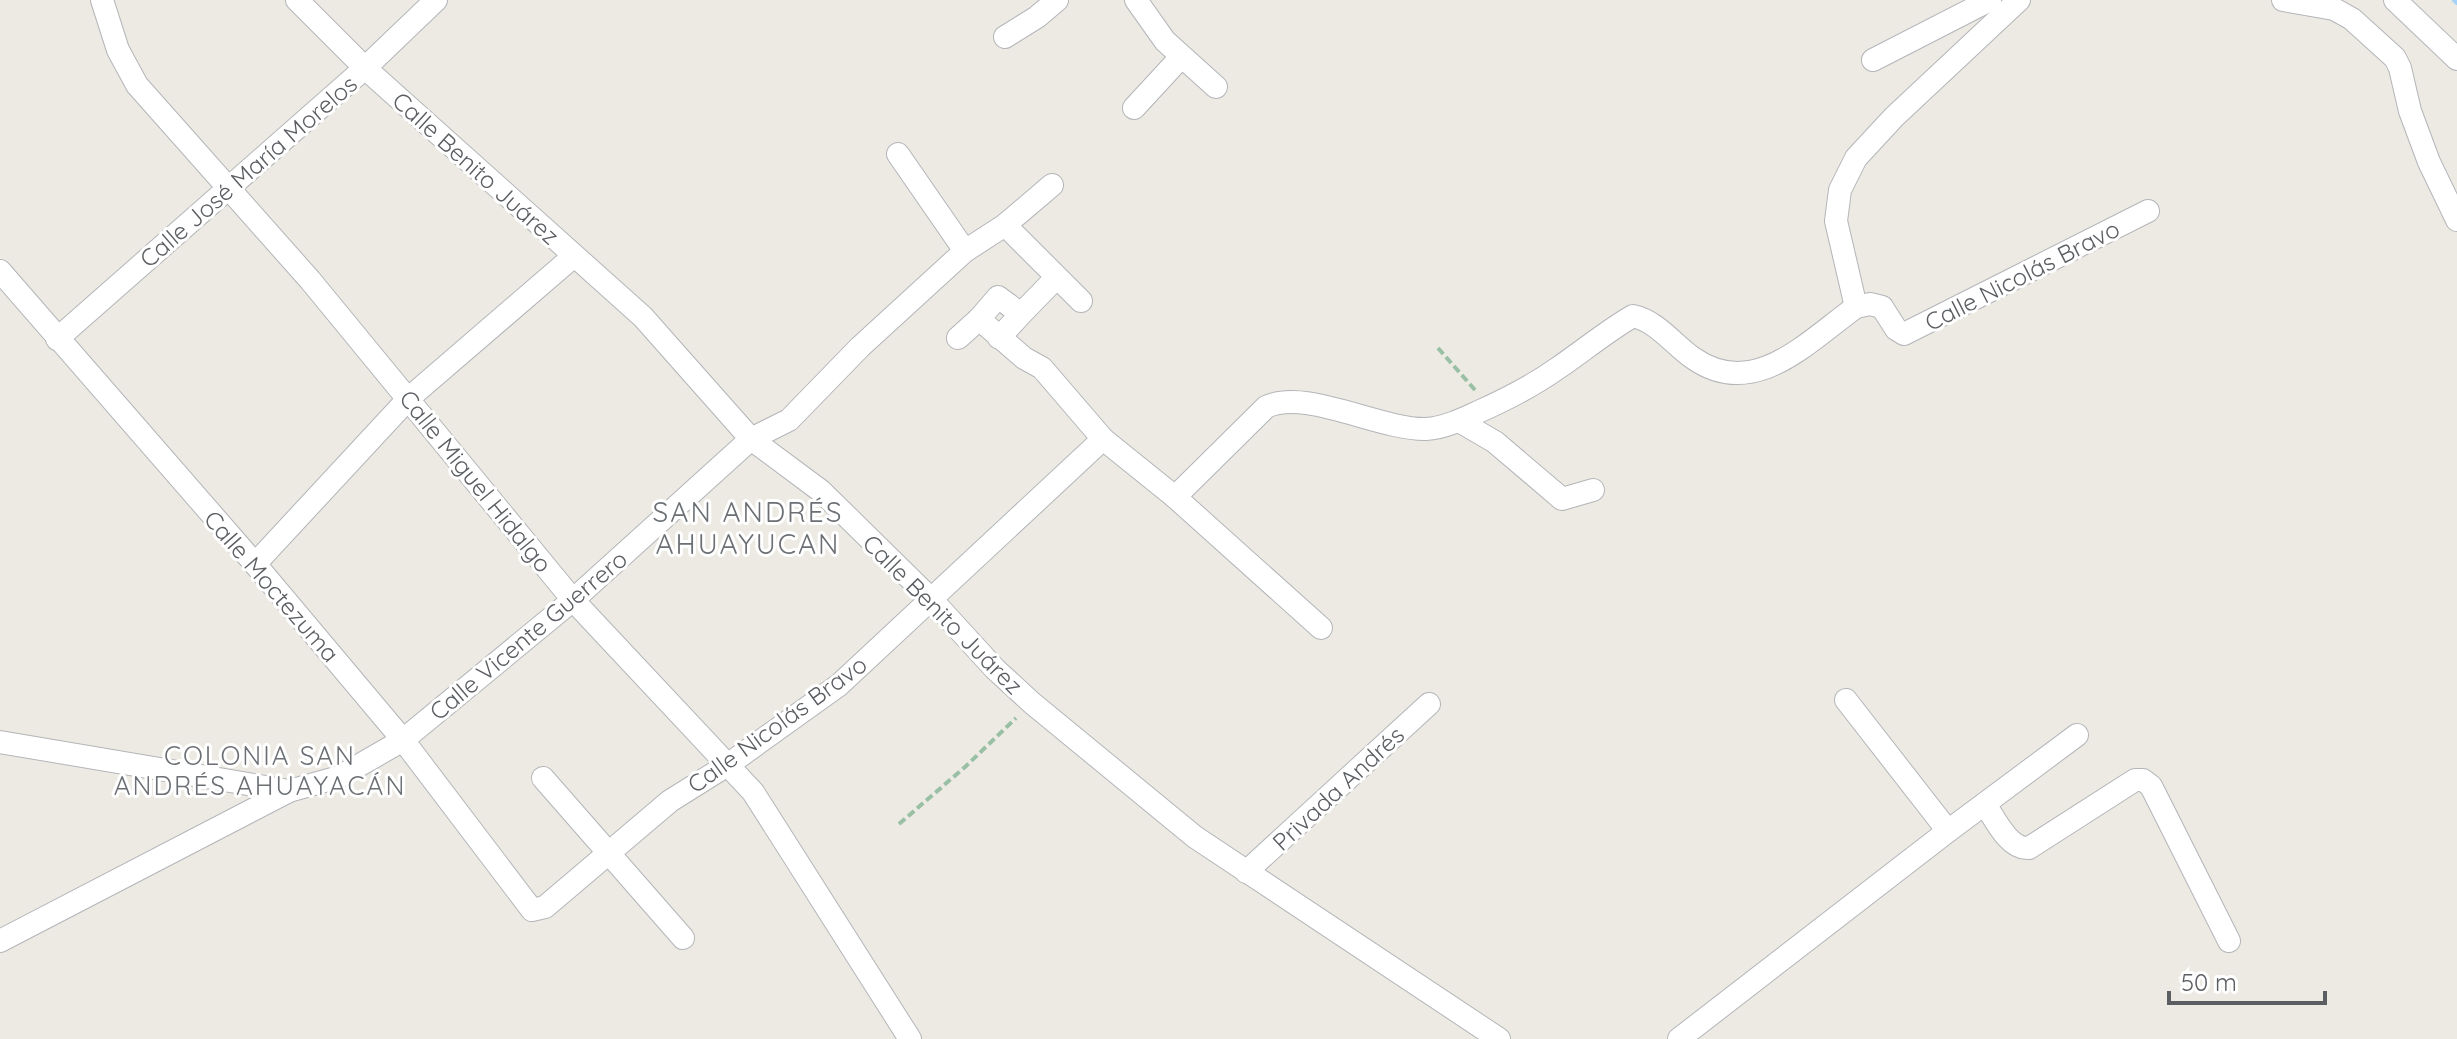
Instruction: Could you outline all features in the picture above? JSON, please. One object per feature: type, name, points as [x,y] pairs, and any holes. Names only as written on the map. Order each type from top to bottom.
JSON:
[{"type":"street","name":"Calle Miguel Hidalgo","points":[[102,0],[118,50],[137,85],[310,280],[573,600],[729,764],[769,813],[910,1039]]},
{"type":"street","name":"Calle Benito Juárez","points":[[297,0],[365,68],[643,317],[751,439],[821,491],[1032,703],[1195,837],[1499,1039]]},
{"type":"street","name":"Calle José María Morelos","points":[[57,339],[365,68],[436,0]]},
{"type":"street","points":[[1005,37],[1057,0]]},
{"type":"street","points":[[1136,0],[1165,41],[1216,87]]},
{"type":"street","points":[[1873,60],[1990,0]]},
{"type":"street","points":[[1175,497],[1266,407],[1278,401],[1297,402],[1427,429],[1459,421],[1555,371],[1633,316],[1645,319],[1695,360],[1722,373],[1747,375],[1773,366],[1856,307],[1836,221],[1840,190],[1856,158],[1894,117],[2019,0]]},
{"type":"street","points":[[2283,0],[2334,9],[2352,19],[2395,58],[2429,162],[2457,220]]},
{"type":"street","points":[[2395,0],[2457,59]]},
{"type":"street","points":[[1134,108],[1181,57]]},
{"type":"street","points":[[898,154],[965,251]]},
{"type":"street","name":"Calle Vicente Guerrero","points":[[0,742],[289,791],[339,777],[403,740],[573,600],[751,439],[789,420],[860,347],[965,251],[1005,225],[1052,185]]},
{"type":"street","name":"Calle Nicolás Bravo","points":[[1856,307],[1870,304],[1882,307],[1896,329],[1904,334],[2148,211]]},
{"type":"street","points":[[1005,225],[1081,301]]},
{"type":"street","points":[[255,564],[409,398],[574,256]]},
{"type":"street","name":"Calle Moctezuma","points":[[0,271],[255,564],[403,740],[532,910]]},
{"type":"street","points":[[999,338],[1056,278]]},
{"type":"street","points":[[958,338],[998,297],[1021,314]]},
{"type":"street","points":[[979,319],[1024,358],[1042,368],[1103,439],[1175,497],[1321,628]]},
{"type":"street","points":[[1459,421],[1495,442],[1562,499],[1593,490]]},
{"type":"street","name":"Calle Nicolás Bravo","points":[[532,910],[545,907],[670,801],[729,764],[839,685],[1103,439]]},
{"type":"street","points":[[1846,700],[1948,831]]},
{"type":"street","name":"Privada Andrés","points":[[1246,872],[1429,704]]},
{"type":"street","points":[[1679,1039],[2077,735]]},
{"type":"street","points":[[543,778],[683,938]]},
{"type":"street","points":[[1985,804],[2013,844],[2021,849],[2029,848],[2135,780],[2143,780],[2151,786],[2229,941]]},
{"type":"street","points":[[0,941],[289,791]]},
{"type":"path","points":[[1438,348],[1489,407]]},
{"type":"path","points":[[899,824],[1032,703]]},
{"type":"district","name":"SAN ANDRÉS AHUAYUCAN","points":[[748,527]]},
{"type":"district","name":"COLONIA SAN ANDRÉS AHUAYACÁN","points":[[260,770]]}]
